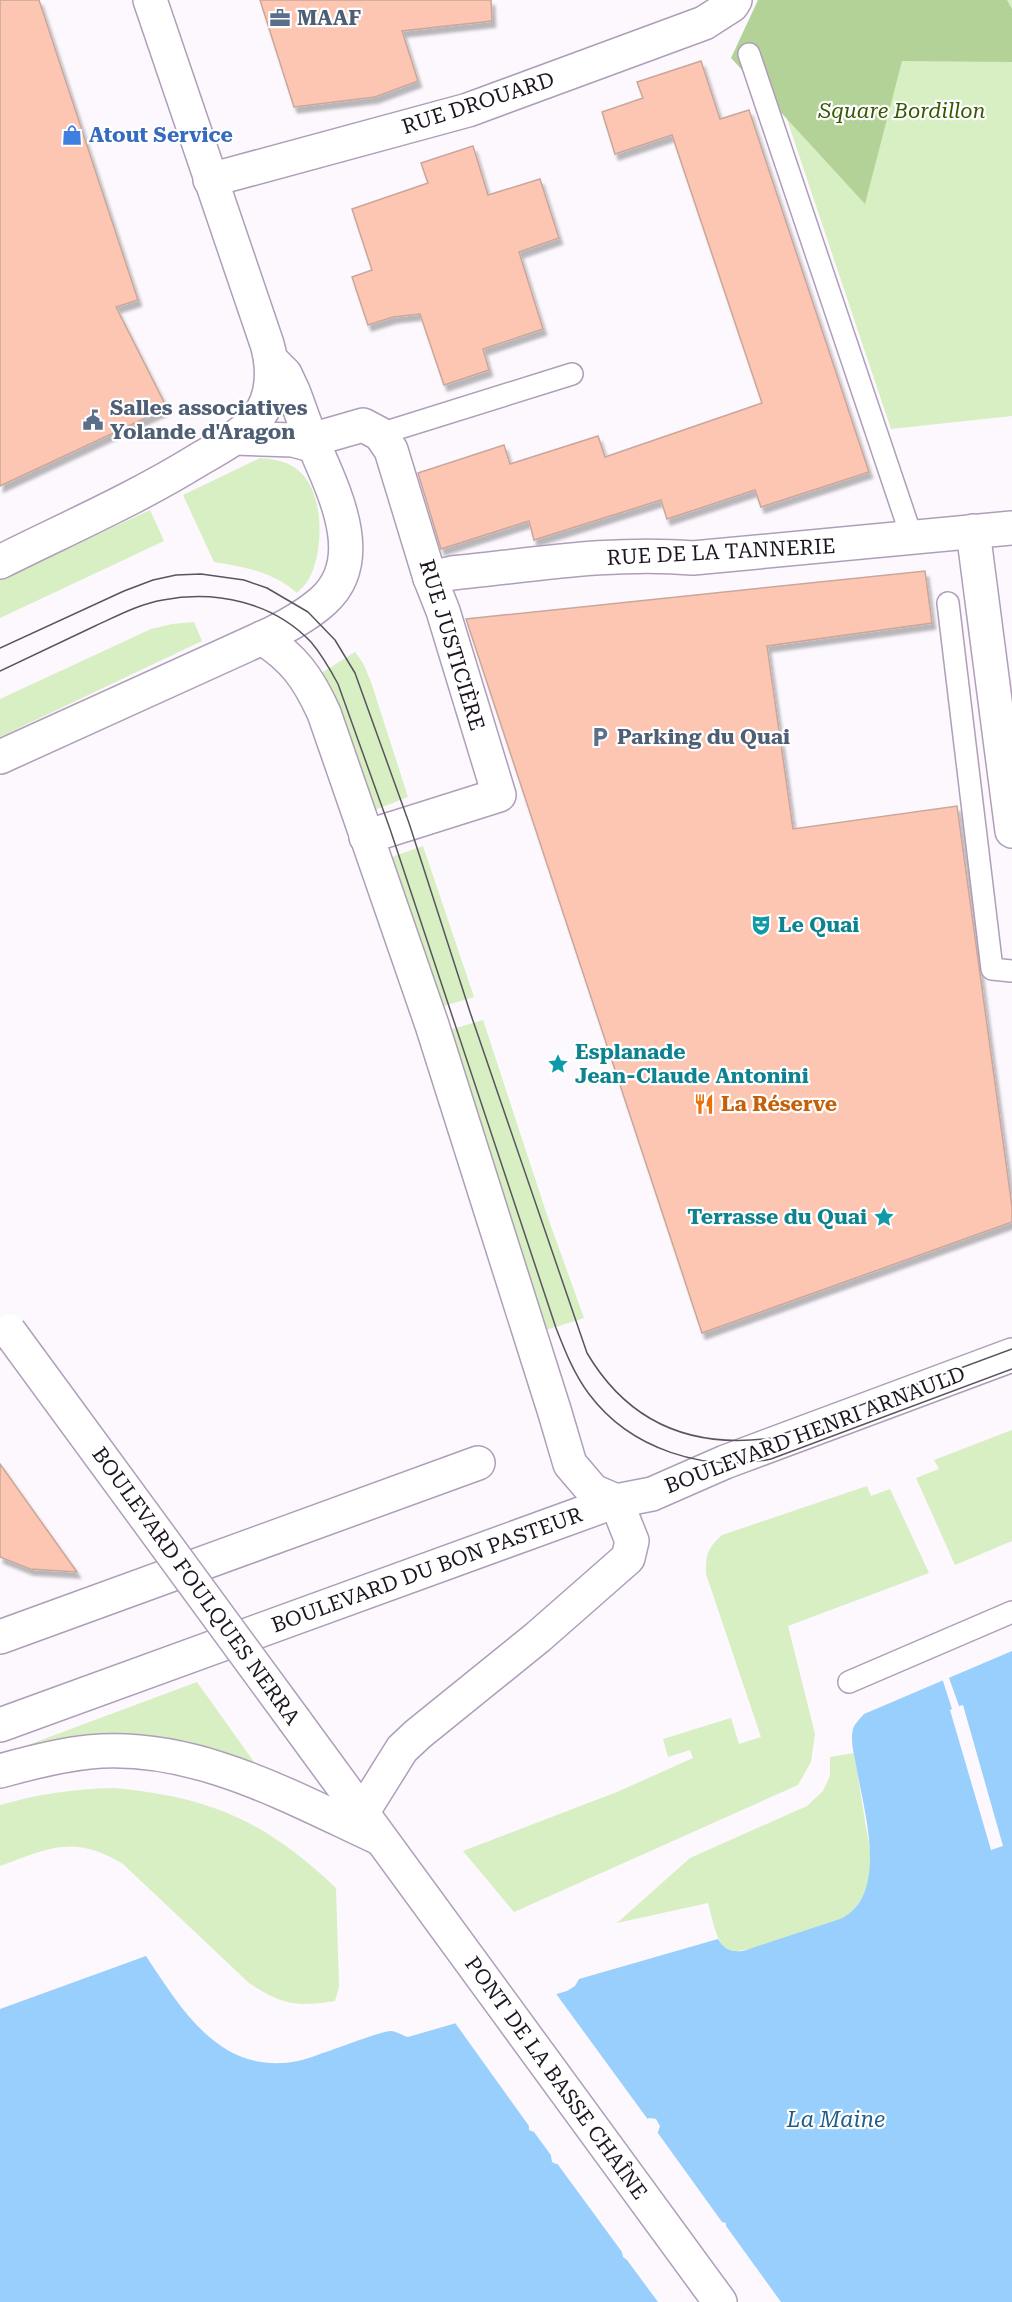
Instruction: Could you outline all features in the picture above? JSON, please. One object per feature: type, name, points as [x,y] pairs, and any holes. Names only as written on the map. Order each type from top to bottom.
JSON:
[{"type":"street","points":[[0,562],[170,477],[235,438],[258,417],[268,396],[272,361],[150,0]]},
{"type":"street","name":"RUE DROUARD","points":[[210,180],[468,110],[704,23],[732,5],[735,0]]},
{"type":"street","points":[[0,757],[273,645],[291,625],[326,599],[337,582],[346,557],[342,514],[285,374],[272,361]]},
{"type":"street","points":[[235,438],[313,443],[363,425],[380,434]]},
{"type":"street","name":"RUE JUSTICIÈRE","points":[[366,837],[499,795],[392,450],[380,434]]},
{"type":"street","name":"RUE DE LA TANNERIE","points":[[430,578],[452,573],[645,555],[693,558],[1012,528]]},
{"type":"street","points":[[973,531],[1008,772],[1012,831]]},
{"type":"street","points":[[0,1771],[59,1756],[90,1752],[142,1753],[189,1760],[225,1770],[267,1786],[378,1835],[402,1749],[538,1637],[628,1558],[632,1541],[616,1501],[593,1491],[570,1464],[432,1025],[324,713],[314,691],[273,645]]},
{"type":"street","name":"BOULEVARD FOULQUES NERRA","points":[[4,1325],[378,1835]]},
{"type":"street","name":"BOULEVARD HENRI ARNAULD","points":[[616,1501],[652,1494],[725,1462],[1012,1355]]},
{"type":"street","points":[[0,1637],[478,1463]]},
{"type":"street","name":"BOULEVARD DU BON PASTEUR","points":[[0,1725],[616,1501]]},
{"type":"street","name":"PONT DE LA BASSE CHAÎNE","points":[[378,1835],[720,2302]]},
{"type":"lane","points":[[749,54],[912,538]]},
{"type":"lane","points":[[380,434],[572,374]]},
{"type":"lane","points":[[948,603],[992,969],[1012,971]]},
{"type":"lane","points":[[849,1682],[1012,1612]]},
{"type":"green space","points":[[758,0],[1007,0],[1012,9],[1012,62],[902,61],[865,204],[731,58]]},
{"type":"green space","name":"Square Bordillon","points":[[775,0],[1012,0],[1012,416],[891,429],[763,48]]},
{"type":"green space","points":[[260,458],[281,461],[299,471],[308,481],[318,507],[319,538],[314,567],[309,579],[297,593],[269,575],[214,562],[183,495]]},
{"type":"green space","points":[[150,510],[164,541],[0,618],[0,580]]},
{"type":"green space","points":[[194,622],[202,641],[0,737],[0,699],[151,629]]},
{"type":"green space","points":[[355,652],[363,663],[371,682],[408,797],[372,811],[320,674]]},
{"type":"green space","points":[[423,846],[474,997],[437,1008],[389,858]]},
{"type":"green space","points":[[483,1020],[548,1218],[584,1318],[543,1331],[446,1031]]},
{"type":"green space","points":[[1012,1430],[1012,1541],[955,1565],[916,1478],[939,1469],[934,1460]]},
{"type":"green space","points":[[867,1486],[871,1496],[890,1489],[929,1573],[788,1626],[815,1734],[811,1762],[798,1785],[514,1912],[463,1851],[617,1792],[693,1758],[690,1750],[668,1757],[663,1739],[731,1718],[739,1744],[761,1737],[706,1574],[707,1557],[713,1544],[722,1535]]},
{"type":"green space","points":[[197,1682],[259,1769],[9,1752]]},
{"type":"green space","points":[[854,1753],[871,1865],[864,1894],[848,1915],[789,1938],[738,1951],[730,1951],[721,1943],[708,1903],[617,1923],[690,1858],[807,1806],[823,1791],[830,1776],[830,1757]]},
{"type":"green space","points":[[114,1788],[180,1798],[235,1816],[285,1845],[336,1888],[339,1987],[335,2001],[299,2004],[271,1996],[249,1983],[123,1864],[106,1855],[90,1849],[62,1847],[33,1854],[0,1866],[0,1805],[56,1793]]},
{"type":"water","name":"La Maine","points":[[1012,1651],[1012,2302],[0,2302],[0,2009],[146,1956],[189,2017],[225,2049],[246,2059],[271,2063],[298,2061],[386,2032],[393,2031],[408,2037],[567,1991],[575,1986],[579,1979],[718,1939],[728,1950],[743,1951],[840,1919],[856,1907],[865,1891],[869,1871],[870,1849],[852,1738],[856,1723],[864,1714]],"holes":[[[650,2118],[656,2119],[660,2126],[658,2132],[556,2164],[552,2162],[550,2150]]]},
{"type":"pier","points":[[948,1675],[959,1706],[963,1705],[1003,1846],[991,1850],[942,1678]]},
{"type":"pier","points":[[554,1991],[649,2121],[552,2153],[554,2159],[534,2132],[529,2130],[529,2126],[453,2020]]},
{"type":"pier","points":[[655,2129],[722,2222],[726,2223],[781,2302],[658,2302],[554,2160]]},
{"type":"building","points":[[0,0],[39,0],[138,300],[116,307],[167,408],[0,486]]},
{"type":"building","points":[[260,0],[491,0],[492,21],[402,31],[418,81],[375,97],[294,107]]},
{"type":"building","points":[[701,61],[720,119],[749,110],[869,472],[761,507],[755,490],[667,519],[661,500],[534,540],[529,521],[441,549],[418,473],[504,445],[510,464],[598,436],[605,457],[762,403],[672,135],[615,154],[602,112],[643,98],[637,82]]},
{"type":"building","points":[[473,146],[488,195],[540,179],[559,238],[519,252],[543,329],[483,349],[489,370],[444,385],[420,314],[393,317],[368,325],[352,277],[372,270],[352,209],[428,183],[421,163]]},
{"type":"building","points":[[925,571],[932,623],[767,646],[793,829],[957,806],[1012,1207],[1012,1222],[702,1333],[466,619]]},
{"type":"building","points":[[0,1464],[77,1572],[30,1569],[0,1557]]},
{"type":"tram line","points":[[0,648],[153,580],[176,575],[201,574],[244,580],[267,588],[308,612],[335,640],[355,673],[409,823],[470,1012],[587,1353],[622,1398],[643,1414],[689,1435],[715,1439],[772,1438],[1012,1349]]},
{"type":"tram line","points":[[0,671],[145,604],[183,597],[223,598],[261,608],[296,628],[311,642],[326,662],[338,684],[390,829],[559,1337],[574,1370],[589,1394],[625,1429],[647,1442],[695,1459],[720,1462],[771,1459],[1012,1369]]},
{"type":"place","name":"MAAF","points":[[280,18]]},
{"type":"place","name":"Atout Service","points":[[72,135]]},
{"type":"place","name":"Salles associatives Yolande d'Aragon","points":[[93,420]]},
{"type":"place","name":"Parking du Quai","points":[[600,737]]},
{"type":"place","name":"Le Quai","points":[[761,925]]},
{"type":"place","name":"Esplanade Jean-Claude Antonini","points":[[558,1064]]},
{"type":"place","name":"La Réserve","points":[[704,1104]]},
{"type":"place","name":"Terrasse du Quai","points":[[884,1217]]}]
